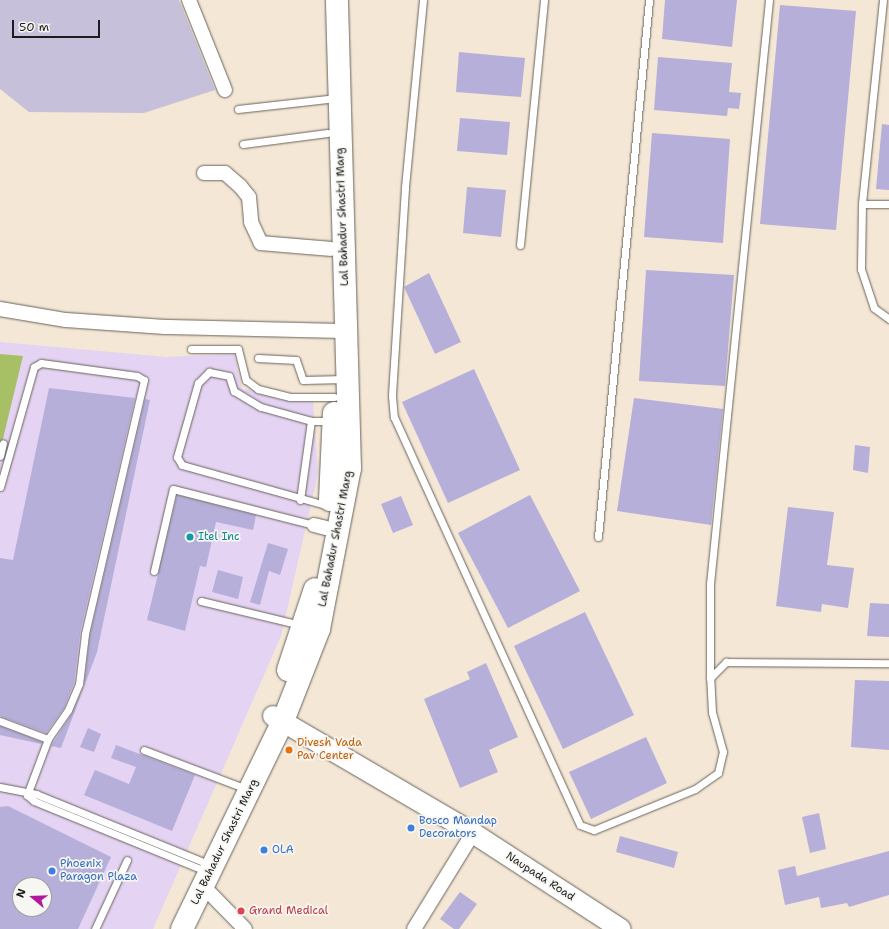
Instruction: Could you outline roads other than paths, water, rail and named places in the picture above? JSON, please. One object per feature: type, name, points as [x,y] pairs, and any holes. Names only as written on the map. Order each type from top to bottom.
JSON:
[{"type":"main road","name":"Lal Bahadur Shastri Marg","points":[[324,0],[331,249],[340,331]]},
{"type":"main road","name":"Lal Bahadur Shastri Marg","points":[[311,627],[318,581],[320,526],[329,506],[342,468],[334,421],[338,385],[340,331],[337,0]]},
{"type":"main road","name":"Lal Bahadur Shastri Marg","points":[[169,929],[201,872],[278,719],[311,627],[342,468],[338,385]]},
{"type":"main road","name":"Lal Bahadur Shastri Marg","points":[[182,929],[201,872],[239,786],[278,719]]},
{"type":"street","points":[[189,0],[225,90]]},
{"type":"street","points":[[204,173],[225,173],[240,186],[249,197],[251,222],[261,243],[331,249]]},
{"type":"street","points":[[0,309],[66,320],[340,331]]},
{"type":"street","name":"Naupada Road","points":[[278,719],[472,833],[621,929]]},
{"type":"street","points":[[414,929],[472,833]]},
{"type":"street","points":[[201,872],[245,929]]},
{"type":"lane","points":[[423,0],[405,188],[392,396],[394,417],[580,825],[594,830],[695,789],[718,773],[723,752],[712,712],[710,678],[710,584],[769,0]]},
{"type":"lane","points":[[520,245],[544,0]]},
{"type":"lane","points":[[598,537],[649,0]]},
{"type":"lane","points":[[878,0],[883,0],[862,204],[861,269],[866,292],[874,308],[889,319]]},
{"type":"lane","points":[[238,109],[327,99]]},
{"type":"lane","points":[[243,144],[328,133]]},
{"type":"lane","points":[[862,204],[889,204]]},
{"type":"lane","points":[[192,349],[238,349],[246,380],[258,389],[290,397],[338,385]]},
{"type":"lane","points":[[258,358],[296,360],[303,380],[338,385]]},
{"type":"lane","points":[[0,487],[34,367],[48,364],[137,376],[144,380],[85,634],[79,684],[68,710],[48,739],[27,795]]},
{"type":"lane","points":[[329,506],[300,500],[182,465],[177,457],[198,383],[209,372],[229,376],[234,391],[261,407],[311,421],[334,421]]},
{"type":"lane","points":[[300,500],[311,421]]},
{"type":"lane","points":[[0,456],[3,443]]},
{"type":"lane","points":[[154,571],[173,489],[320,526]]},
{"type":"lane","points":[[201,601],[311,627]]},
{"type":"lane","points":[[710,678],[726,662],[889,664]]},
{"type":"lane","points":[[0,721],[48,739]]},
{"type":"lane","points":[[144,750],[239,786]]},
{"type":"lane","points":[[0,787],[27,795],[34,801],[201,872]]},
{"type":"lane","points":[[95,929],[127,860]]},
{"type":"place","name":"Itel Inc","points":[[190,537]]},
{"type":"place","name":"Divesh Vada Pav Center","points":[[289,750]]},
{"type":"place","name":"Bosco Mandap Decorators","points":[[411,828]]},
{"type":"place","name":"OLA","points":[[264,850]]},
{"type":"place","name":"Phoenix Paragon Plaza","points":[[52,871]]},
{"type":"place","name":"Grand Medical","points":[[241,911]]}]
